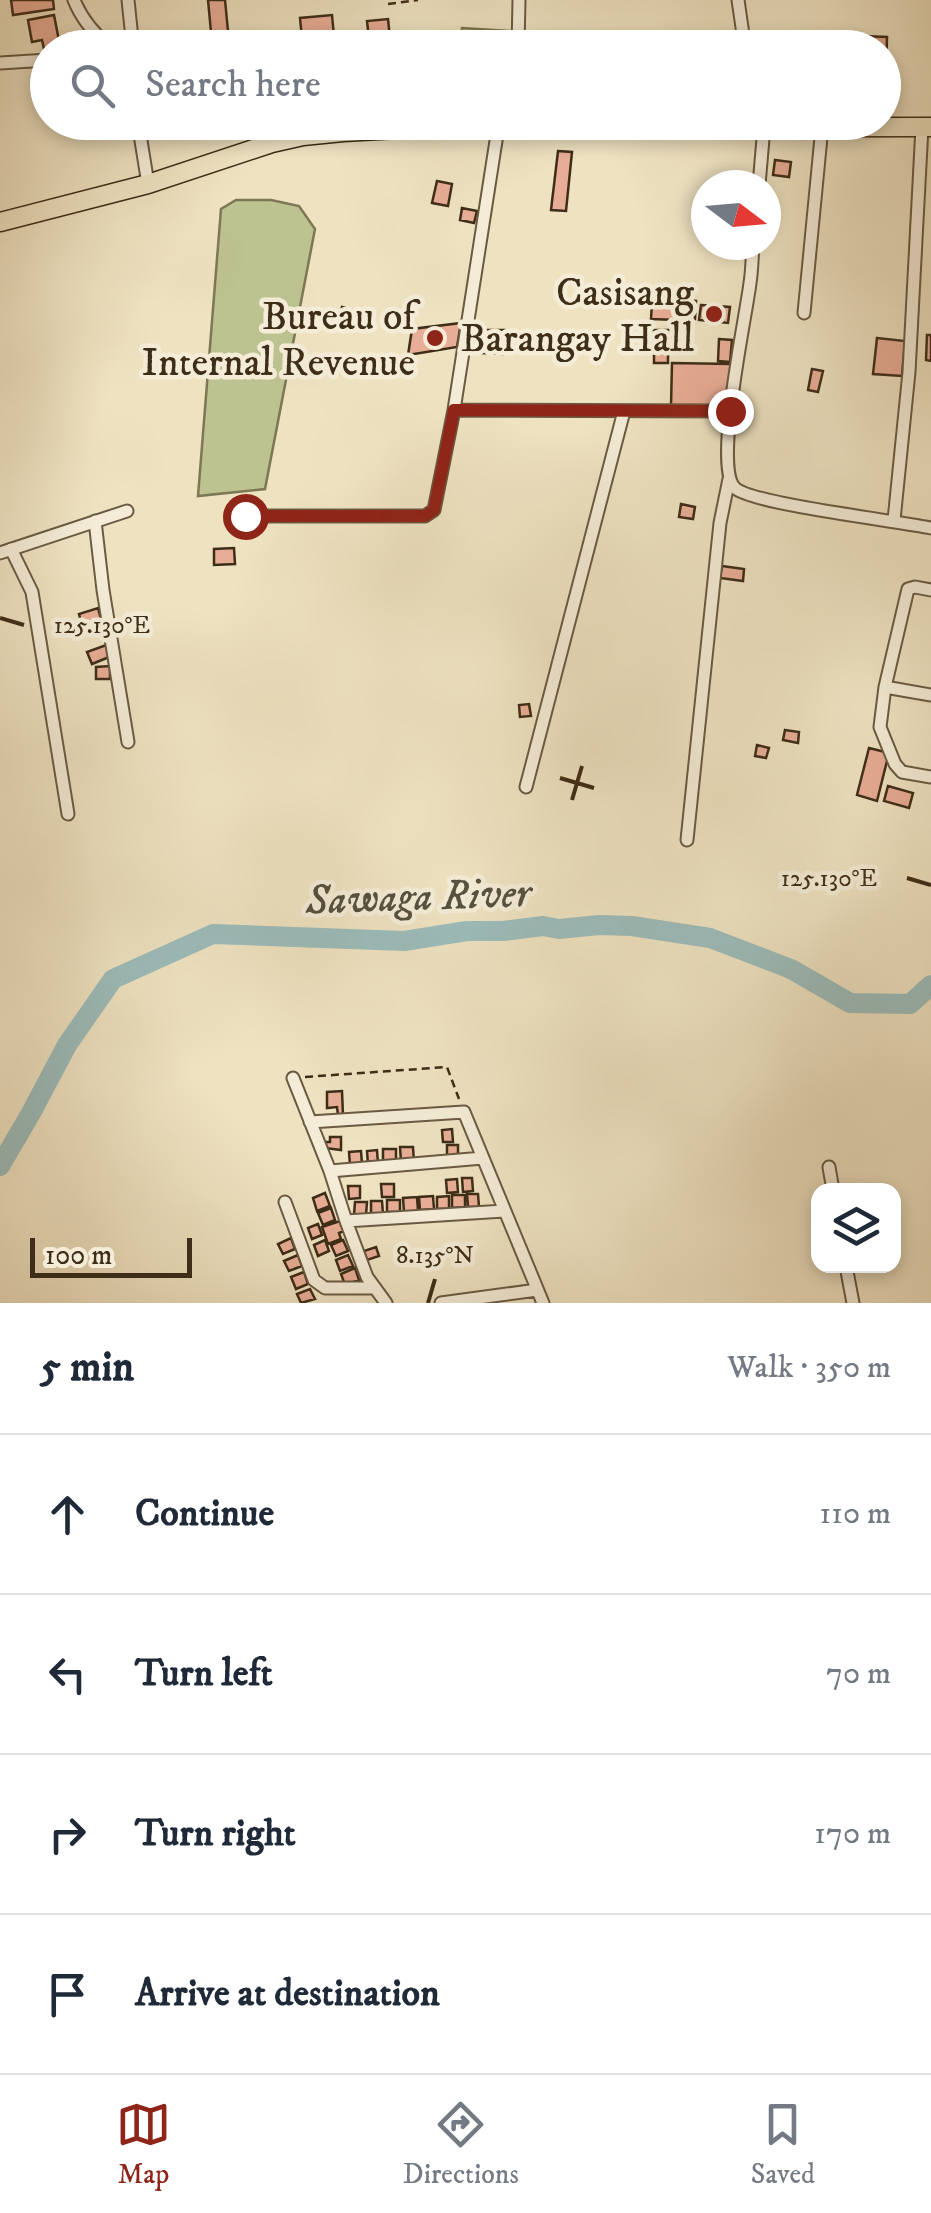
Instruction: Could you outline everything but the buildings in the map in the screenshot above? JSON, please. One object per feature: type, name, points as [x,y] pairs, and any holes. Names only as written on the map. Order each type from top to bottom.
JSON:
[{"type":"highway","points":[[901,127],[927,127]]},
{"type":"highway","points":[[0,222],[148,184],[288,140]]},
{"type":"street","points":[[74,0],[82,20],[91,30]]},
{"type":"street","points":[[128,0],[131,30]]},
{"type":"street","points":[[518,30],[519,0]]},
{"type":"street","points":[[738,0],[742,30]]},
{"type":"street","points":[[0,63],[30,61]]},
{"type":"street","points":[[894,520],[927,127]]},
{"type":"street","points":[[141,140],[148,184]]},
{"type":"street","points":[[245,516],[425,516],[434,510],[507,140]]},
{"type":"street","points":[[757,140],[758,170]]},
{"type":"street","points":[[804,313],[821,140]]},
{"type":"street","points":[[687,840],[720,523],[729,479],[730,411],[752,260]]},
{"type":"street","points":[[454,410],[730,411]]},
{"type":"street","points":[[526,787],[624,411]]},
{"type":"street","points":[[729,479],[736,488],[764,500],[931,528]]},
{"type":"street","points":[[68,814],[32,592],[6,551],[126,510]]},
{"type":"street","points":[[95,521],[128,742]]},
{"type":"street","points":[[931,590],[908,589],[884,686],[880,727],[902,772],[931,777]]},
{"type":"street","points":[[884,686],[931,695]]},
{"type":"street","points":[[294,1078],[367,1277],[386,1303]]},
{"type":"street","points":[[310,1122],[464,1112],[543,1303]]},
{"type":"street","points":[[330,1171],[483,1158]]},
{"type":"street","points":[[829,1167],[832,1183]]},
{"type":"street","points":[[285,1202],[319,1286],[375,1288]]},
{"type":"street","points":[[346,1222],[504,1211]]},
{"type":"street","points":[[847,1273],[853,1303]]},
{"type":"street","points":[[442,1303],[537,1290]]},
{"type":"path","points":[[388,4],[418,0]]},
{"type":"path","points":[[294,1078],[447,1067],[464,1112]]},
{"type":"green space","points":[[236,200],[271,200],[299,206],[315,229],[265,489],[198,496],[221,209]]},
{"type":"waterway","name":"Sawaga River","points":[[0,1166],[67,1045],[113,979],[213,934],[404,941],[467,931],[632,926],[710,938],[791,969],[850,1003],[910,1004],[931,985]]},
{"type":"place","name":"Casisang Barangay Hall","points":[[714,314]]},
{"type":"place","name":"Bureau of Internal Revenue","points":[[435,338]]},
{"type":"route","points":[[245,516],[431,514],[454,410],[730,411]]}]
